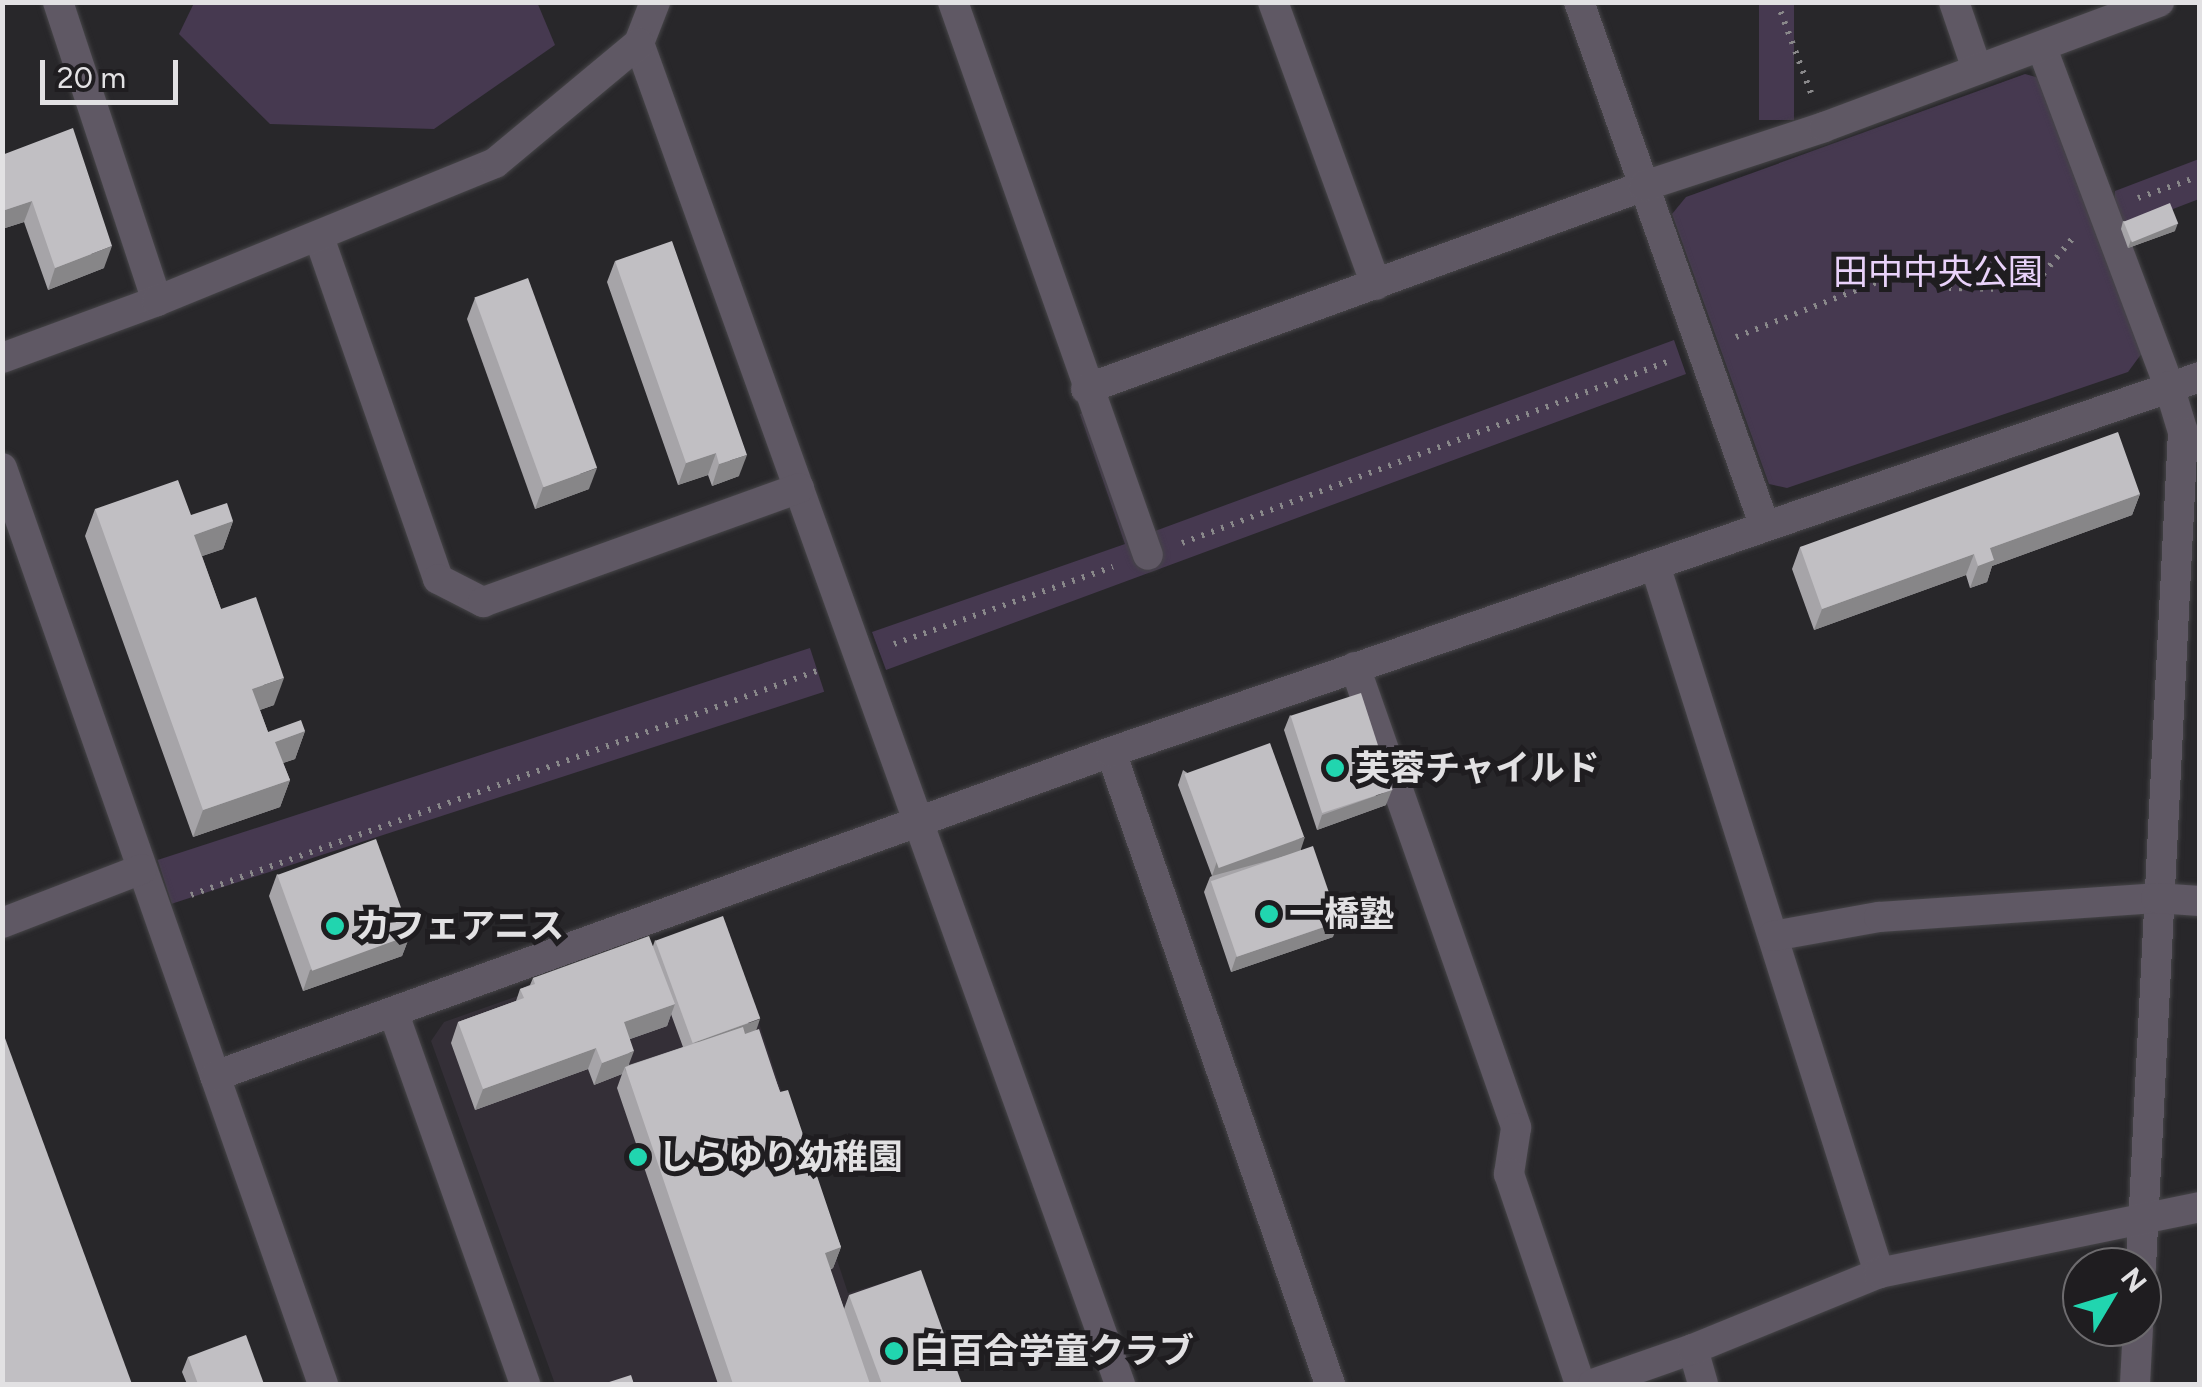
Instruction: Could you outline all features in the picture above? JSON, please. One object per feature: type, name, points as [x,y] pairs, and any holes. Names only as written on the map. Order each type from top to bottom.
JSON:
[{"type":"street","points":[[58,2],[157,302]]},
{"type":"street","points":[[2,358],[157,302],[495,163],[639,43],[656,2]]},
{"type":"street","points":[[952,2],[1148,555]]},
{"type":"street","points":[[1274,2],[1376,284]]},
{"type":"street","points":[[1579,2],[1764,524]]},
{"type":"street","points":[[1954,2],[1977,69]]},
{"type":"street","points":[[1086,389],[1644,186],[1824,127],[2158,2]]},
{"type":"street","points":[[639,43],[1120,1384]]},
{"type":"street","points":[[2042,48],[2169,386],[2182,432],[2141,1247]]},
{"type":"street","points":[[319,237],[438,580],[483,602],[799,488]]},
{"type":"street","points":[[215,1076],[1355,666],[2200,377]]},
{"type":"street","points":[[2,468],[14,537],[142,869],[323,1384]]},
{"type":"street","points":[[1655,565],[1879,1274]]},
{"type":"street","points":[[1355,666],[1516,1128],[1508,1174],[1580,1384]]},
{"type":"street","points":[[1111,752],[1330,1384]]},
{"type":"street","points":[[2,922],[142,869]]},
{"type":"street","points":[[1773,936],[1878,917],[2156,898],[2200,901]]},
{"type":"street","points":[[394,1014],[525,1384]]},
{"type":"street","points":[[1593,1384],[1693,1350],[1879,1274],[2200,1207]]},
{"type":"street","points":[[2134,1384],[2137,1347]]},
{"type":"street","points":[[1693,1350],[1703,1384]]},
{"type":"path","points":[[1777,2],[1824,127]]},
{"type":"path","points":[[2131,201],[2200,176]]},
{"type":"path","points":[[1720,342],[1905,271],[1949,288],[2009,289],[2043,274],[2083,226]]},
{"type":"path","points":[[878,649],[1148,555],[1680,357]]},
{"type":"path","points":[[190,895],[817,671]]},
{"type":"shaded area","name":"しらゆり幼稚園","points":[[726,923],[848,1293],[916,1273],[953,1384],[635,1384],[632,1378],[614,1384],[555,1384],[431,1041],[444,1022]]},
{"type":"green space","points":[[537,2],[555,45],[434,129],[270,124],[179,34],[194,3]]},
{"type":"green space","points":[[1759,3],[1794,3],[1794,120],[1759,120]]},
{"type":"green space","name":"田中中央公園","points":[[2025,74],[2043,79],[2142,353],[2128,372],[1787,488],[1769,484],[1672,214],[1686,197]]},
{"type":"green space","points":[[2199,159],[2199,199],[2121,229],[2114,208],[2115,191]]},
{"type":"green space","points":[[1674,340],[1686,374],[886,670],[872,632],[1125,544],[1080,414],[1094,408],[1155,531]]},
{"type":"green space","points":[[810,648],[824,692],[172,904],[158,860]]},
{"type":"building","points":[[73,128],[112,246],[55,268],[32,201],[2,211],[2,155]]},
{"type":"building","points":[[2170,203],[2178,223],[2132,242],[2124,222]]},
{"type":"building","points":[[672,241],[747,455],[719,464],[716,453],[686,463],[615,261]]},
{"type":"building","points":[[528,278],[597,468],[544,487],[474,297]]},
{"type":"building","points":[[2118,432],[2140,494],[1990,548],[1994,560],[1978,566],[1974,554],[1822,609],[1800,547]]},
{"type":"building","points":[[178,480],[191,515],[227,503],[233,521],[194,535],[221,609],[256,597],[284,678],[252,689],[268,732],[301,720],[305,731],[275,742],[290,780],[203,810],[95,509]]},
{"type":"building","name":"芙蓉チャイルド","points":[[1361,693],[1393,790],[1322,813],[1291,716]]},
{"type":"building","points":[[1270,743],[1304,837],[1219,868],[1184,774]]},
{"type":"building","name":"カフェアニス","points":[[376,839],[411,935],[312,971],[277,875]]},
{"type":"building","name":"一橋塾","points":[[1313,846],[1339,922],[1237,957],[1211,881]]},
{"type":"building","points":[[723,916],[760,1018],[693,1043],[655,941]]},
{"type":"building","points":[[649,936],[675,1004],[624,1022],[634,1051],[602,1063],[596,1048],[483,1089],[458,1022],[524,998],[520,989],[535,984],[533,978]]},
{"type":"building","points":[[743,1027],[745,1034],[759,1029],[780,1092],[788,1090],[841,1247],[825,1253],[870,1384],[733,1384],[625,1067]]},
{"type":"building","points":[[2,1030],[132,1384],[2,1384]]},
{"type":"building","name":"白百合学童クラブ","points":[[921,1270],[962,1384],[882,1384],[849,1295]]},
{"type":"building","points":[[246,1335],[264,1384],[198,1384],[188,1357]]},
{"type":"building","points":[[631,1375],[634,1384],[603,1384]]},
{"type":"place","name":"芙蓉チャイルド","points":[[1335,768]]},
{"type":"place","name":"一橋塾","points":[[1269,914]]},
{"type":"place","name":"カフェアニス","points":[[335,926]]},
{"type":"place","name":"しらゆり幼稚園","points":[[638,1157]]},
{"type":"place","name":"白百合学童クラブ","points":[[894,1351]]}]
